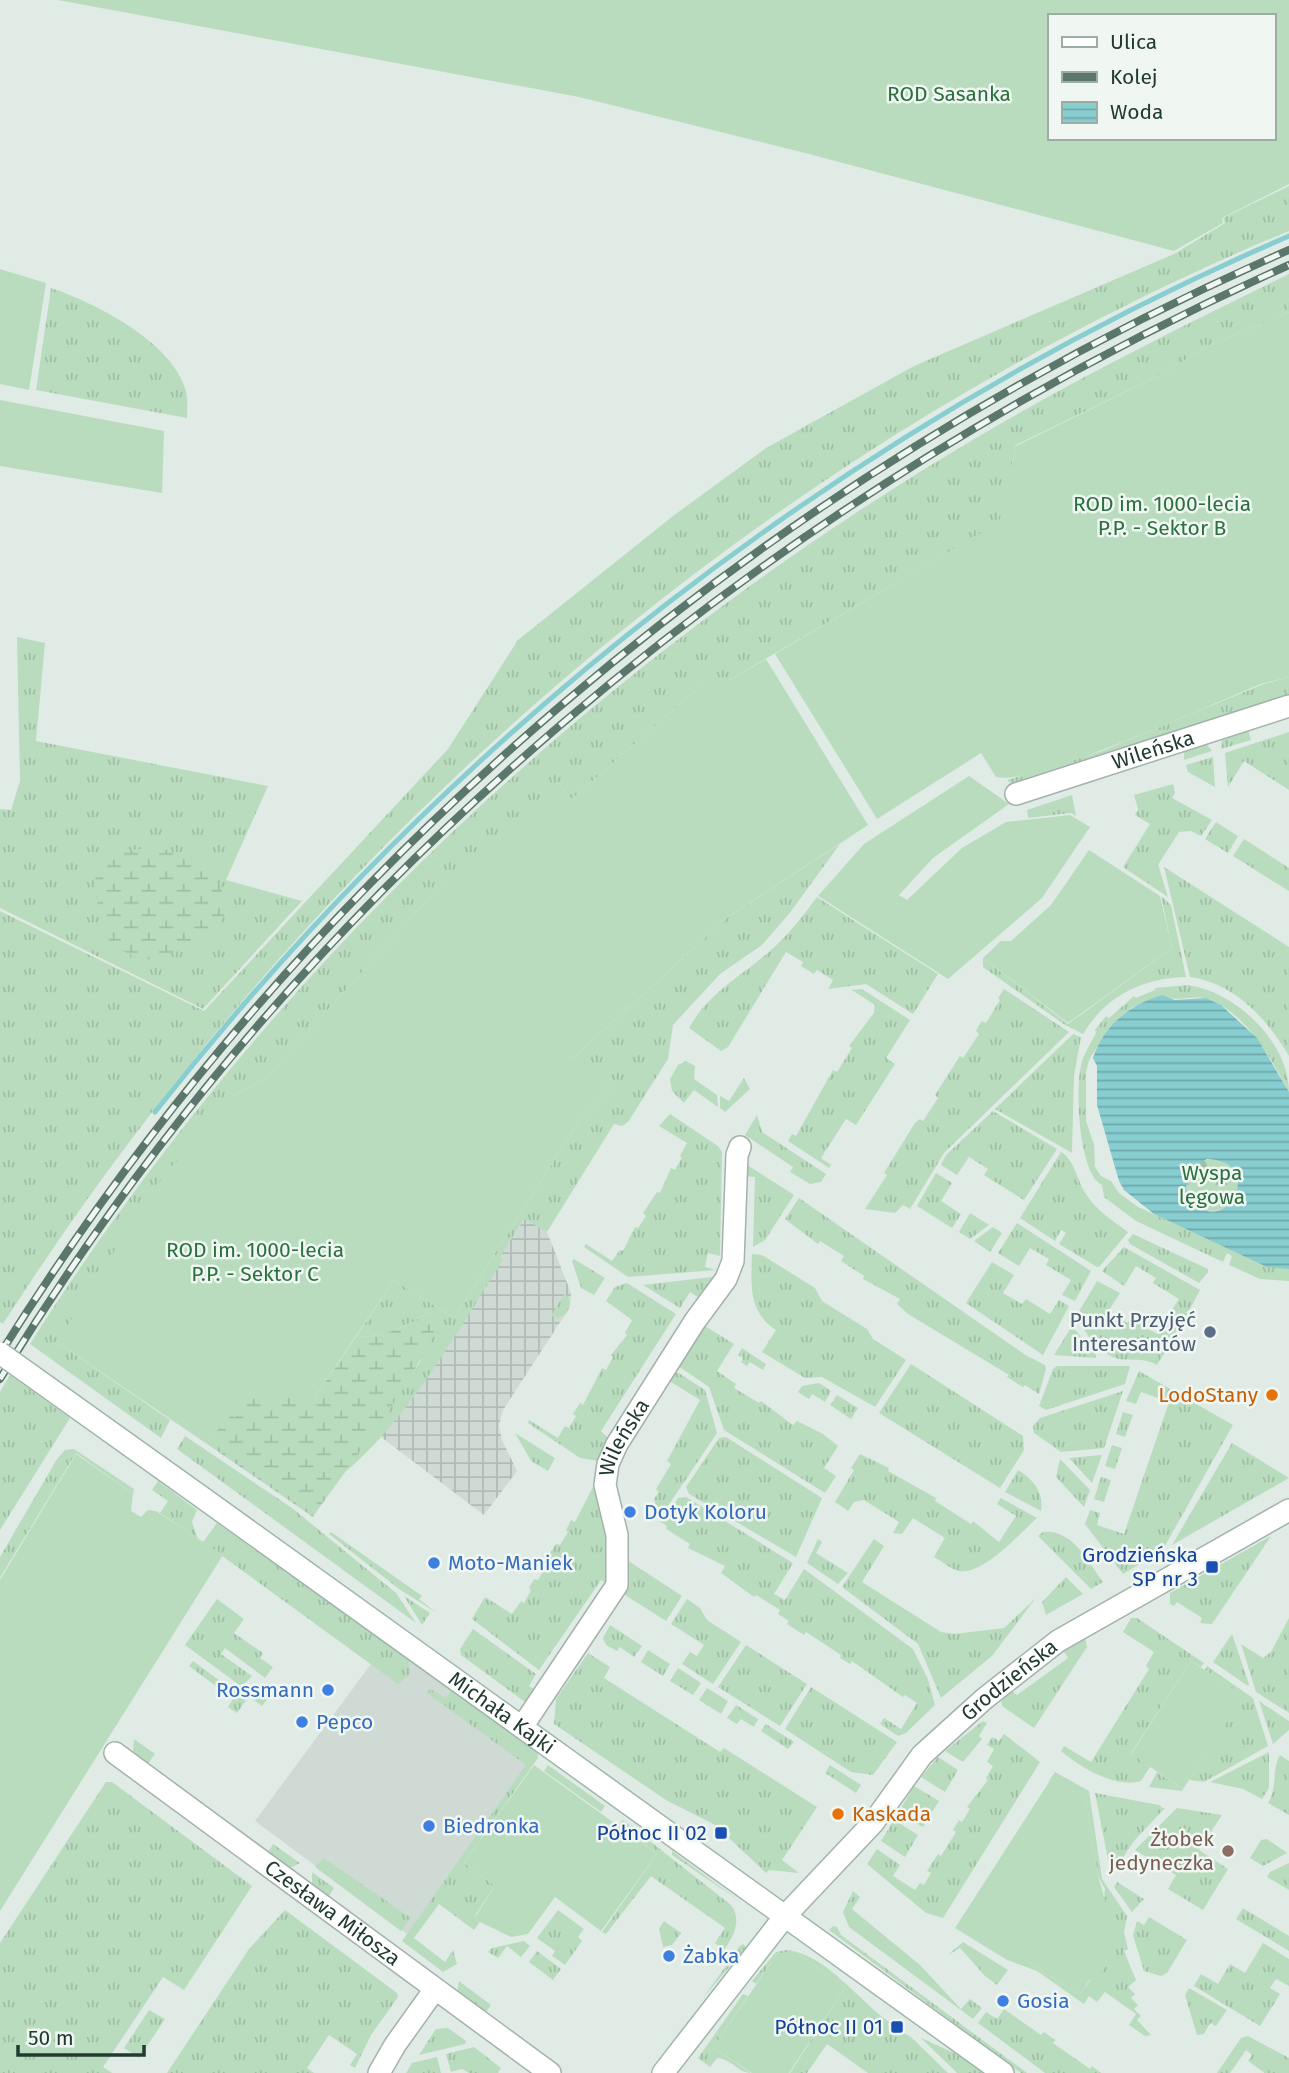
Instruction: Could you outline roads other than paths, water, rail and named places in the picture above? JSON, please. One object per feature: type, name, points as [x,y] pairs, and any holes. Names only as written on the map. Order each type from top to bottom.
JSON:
[{"type":"street","name":"Wileńska","points":[[1016,794],[1289,706]]},
{"type":"street","name":"Wileńska","points":[[522,1727],[617,1585],[617,1535],[606,1485],[608,1464],[617,1444],[687,1332],[729,1272],[733,1261],[737,1155],[740,1147]]},
{"type":"street","name":"Michała Kajki","points":[[0,1353],[1003,2073]]},
{"type":"street","name":"Grodzieńska","points":[[663,2073],[785,1916],[873,1823],[922,1755],[1024,1665],[1069,1635],[1289,1510]]},
{"type":"street","name":"Czesława Miłosza","points":[[115,1753],[550,2073]]},
{"type":"street","points":[[379,2073],[394,2045],[435,1989]]},
{"type":"water","points":[[1162,995],[1175,1000],[1206,998],[1221,1005],[1257,1038],[1289,1092],[1289,1269],[1267,1267],[1154,1214],[1124,1190],[1119,1181],[1097,1105],[1097,1066],[1093,1058],[1111,1026],[1139,1004]],"holes":[[[1207,1159],[1225,1163],[1235,1172],[1238,1183],[1235,1195],[1228,1205],[1218,1211],[1206,1211],[1193,1202],[1186,1190],[1186,1183],[1191,1172],[1201,1162]]]},
{"type":"waterway","points":[[155,1112],[271,973],[396,842],[528,718],[667,604],[813,497],[966,400],[1125,313],[1289,236]]},
{"type":"railway","points":[[0,1354],[121,1176],[256,1008],[403,850],[562,705],[730,571],[909,451],[1095,343],[1289,250]]},
{"type":"railway","points":[[0,1379],[120,1199],[254,1030],[401,872],[560,725],[729,591],[908,469],[1095,360],[1289,265]]},
{"type":"place","name":"Punkt Przyjęć Interesantów","points":[[1210,1332]]},
{"type":"place","name":"LodoStany","points":[[1272,1395]]},
{"type":"place","name":"Dotyk Koloru","points":[[630,1512]]},
{"type":"place","name":"Moto-Maniek","points":[[434,1563]]},
{"type":"place","name":"Grodzieńska SP nr 3","points":[[1212,1567]]},
{"type":"place","name":"Rossmann","points":[[328,1690]]},
{"type":"place","name":"Pepco","points":[[302,1722]]},
{"type":"place","name":"Kaskada","points":[[838,1814]]},
{"type":"place","name":"Biedronka","points":[[429,1826]]},
{"type":"place","name":"Północ II 02","points":[[721,1833]]},
{"type":"place","name":"Żłobek jedyneczka","points":[[1228,1851]]},
{"type":"place","name":"Żabka","points":[[669,1956]]},
{"type":"place","name":"Gosia","points":[[1003,2001]]},
{"type":"place","name":"Północ II 01","points":[[897,2027]]},
{"type":"park label","name":"ROD Sasanka","points":[[949,94]]},
{"type":"park label","name":"ROD im. 1000-lecia P.P. - Sektor B","points":[[1162,516]]},
{"type":"park label","name":"Wyspa lęgowa","points":[[1212,1185]]},
{"type":"park label","name":"ROD im. 1000-lecia P.P. - Sektor C","points":[[255,1262]]}]
